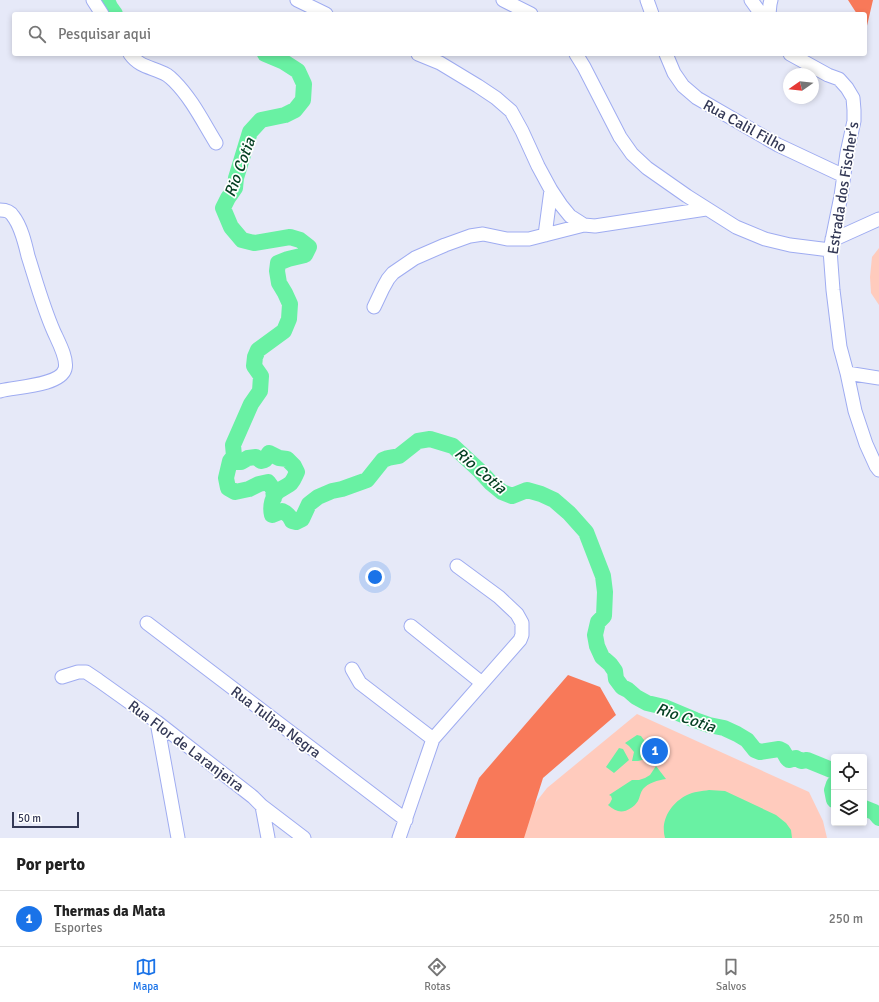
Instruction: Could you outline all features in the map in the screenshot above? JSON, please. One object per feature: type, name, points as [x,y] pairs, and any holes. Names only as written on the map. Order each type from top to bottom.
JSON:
[{"type":"street","points":[[93,0],[101,12]]},
{"type":"street","points":[[297,0],[322,12]]},
{"type":"street","points":[[503,0],[527,12]]},
{"type":"street","points":[[647,0],[651,12]]},
{"type":"street","points":[[752,0],[760,12]]},
{"type":"street","points":[[769,12],[771,0]]},
{"type":"street","points":[[131,56],[142,65],[168,75],[180,87],[186,94],[216,143]]},
{"type":"street","points":[[423,56],[440,63],[478,86],[496,98],[511,111],[538,166],[560,205],[570,216],[584,225]]},
{"type":"street","points":[[577,56],[620,137],[632,154],[647,168],[706,209],[736,227],[765,239],[790,245],[831,245],[837,238],[879,219]]},
{"type":"street","name":"Rua Calil Filho","points":[[667,56],[674,73],[683,86],[697,98],[778,145],[844,176]]},
{"type":"street","name":"Estrada dos Fischer's","points":[[794,56],[828,75],[839,79],[853,98],[854,121],[831,245],[833,290],[840,347],[847,373],[854,411],[866,444],[879,470]]},
{"type":"street","points":[[545,235],[551,190]]},
{"type":"street","points":[[374,307],[388,279],[393,273],[415,258],[428,252],[476,235],[483,234],[518,240],[529,239],[584,225],[595,226],[706,209]]},
{"type":"street","points":[[0,391],[48,382],[59,377],[65,370],[65,358],[46,312],[24,241],[12,214],[4,210]]},
{"type":"street","points":[[847,373],[879,378]]},
{"type":"street","points":[[399,838],[433,739],[520,640],[522,635],[522,623],[517,614],[500,597],[457,566]]},
{"type":"street","name":"Rua Tulipa Negra","points":[[146,623],[406,820]]},
{"type":"street","points":[[411,626],[482,683]]},
{"type":"street","points":[[352,669],[360,683],[433,739]]},
{"type":"street","name":"Rua Flor de Laranjeira","points":[[62,677],[78,672],[86,672],[157,722],[304,838]]},
{"type":"street","points":[[157,722],[178,838]]},
{"type":"street","points":[[262,806],[268,838]]},
{"type":"shaded area","points":[[848,0],[873,0],[867,26],[867,12],[856,12]]},
{"type":"shaded area","points":[[879,248],[879,305],[871,293],[870,277],[872,257]]},
{"type":"shaded area","points":[[568,675],[600,687],[616,715],[543,778],[524,838],[455,838],[479,778]]},
{"type":"shaded area","points":[[637,714],[809,792],[823,821],[827,838],[508,838],[547,788]]},
{"type":"shaded area","points":[[637,735],[641,736],[649,747],[651,755],[650,758],[632,761],[634,752],[625,743]]},
{"type":"shaded area","points":[[619,748],[623,749],[629,760],[614,773],[606,767]]},
{"type":"shaded area","points":[[656,766],[666,779],[653,782],[645,787],[641,792],[638,801],[633,806],[622,812],[608,805],[612,799],[609,795],[632,780],[639,780],[650,775]]},
{"type":"shaded area","points":[[709,790],[725,791],[776,815],[786,823],[791,830],[792,838],[665,838],[664,825],[668,813],[672,807],[681,798],[687,795]]},
{"type":"waterway","name":"Rio Cotia","points":[[107,0],[114,12]]},
{"type":"waterway","name":"Rio Cotia","points":[[270,56],[284,62],[298,71],[304,84],[303,100],[295,110],[285,115],[261,120],[250,132],[236,178],[235,188],[223,208],[231,227],[242,240],[254,243],[290,237],[300,240],[309,247],[305,255],[278,263],[277,271],[279,283],[290,304],[289,319],[284,331],[258,350],[255,357],[254,366],[261,376],[260,391],[251,404],[233,445],[236,462],[241,462],[248,458],[256,457],[261,461],[265,460],[269,453],[279,458],[287,459],[294,466],[297,472],[293,481],[277,492],[273,498],[271,508],[272,515],[282,511],[288,515],[292,521],[296,522],[302,519],[309,504],[318,497],[367,480],[383,460],[399,456],[418,441],[430,439],[453,446],[502,492],[512,496],[527,490],[554,500],[569,513],[586,532],[603,576],[605,592],[604,616],[598,622],[595,635],[597,646],[602,657],[615,671],[616,679],[622,687],[647,703],[664,707],[695,720],[724,728],[737,734],[747,740],[755,750],[760,752],[779,749],[783,751],[789,760],[796,758],[801,761],[807,760],[831,770]]},
{"type":"waterway","name":"Rio Cotia","points":[[234,456],[230,461],[226,478],[228,488],[235,492],[268,482],[273,489],[274,498]]},
{"type":"waterway","name":"Rio Cotia","points":[[867,809],[874,812],[879,818]]},
{"type":"place","name":"Thermas da Mata","points":[[655,751]]}]
